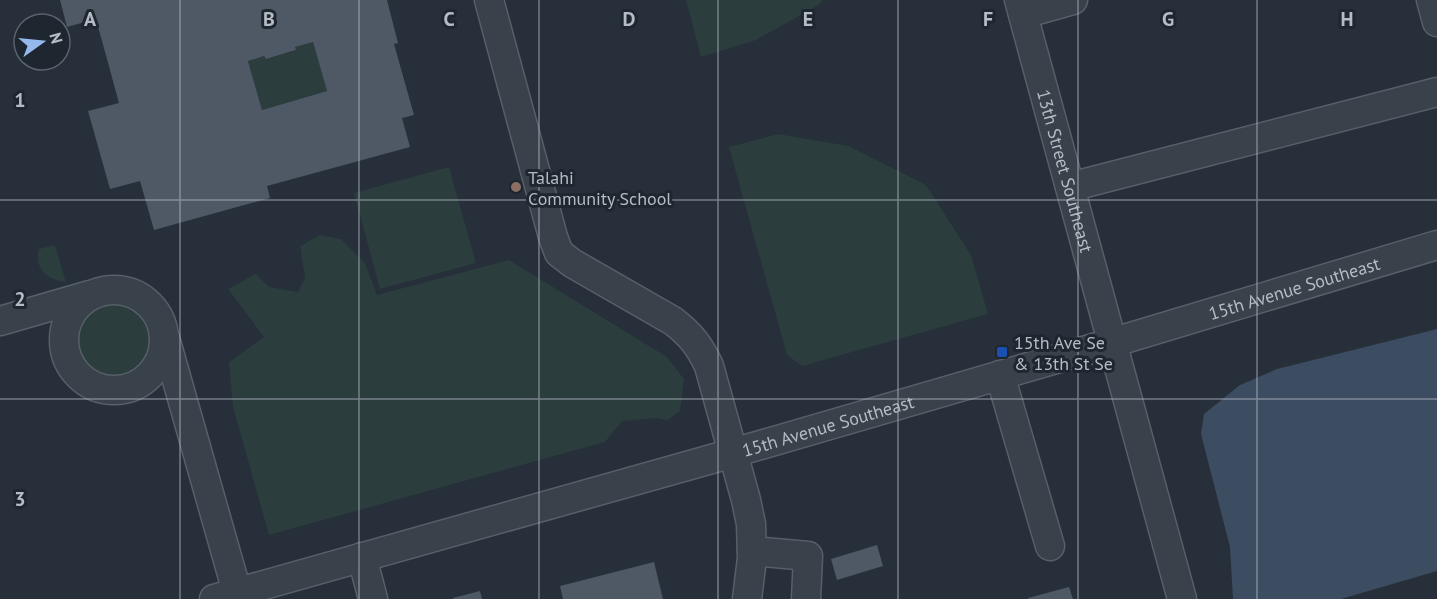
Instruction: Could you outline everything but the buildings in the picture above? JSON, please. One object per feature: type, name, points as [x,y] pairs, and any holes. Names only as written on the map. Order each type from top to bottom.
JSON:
[{"type":"street","points":[[489,0],[553,237],[560,253],[572,263],[674,321],[700,346],[709,366],[746,500],[750,524],[752,551],[747,599]]},
{"type":"street","points":[[1021,7],[1073,0]]},
{"type":"street","points":[[1431,0],[1437,22]]},
{"type":"street","name":"13th Street Southeast","points":[[1021,7],[1182,599]]},
{"type":"street","points":[[1070,187],[1437,92]]},
{"type":"street","name":"15th Avenue Southeast","points":[[226,596],[733,453],[1437,245]]},
{"type":"street","points":[[7,319],[95,293],[120,290],[132,293],[152,307],[163,330],[184,405],[226,596]]},
{"type":"street","points":[[64,350],[67,322],[74,309],[84,299],[95,293]]},
{"type":"street","points":[[7,319],[32,320],[42,326],[55,337],[64,350],[69,364],[78,375],[89,384],[102,389],[115,390],[128,389],[149,376],[162,355],[163,330]]},
{"type":"street","points":[[1000,375],[1050,546]]},
{"type":"street","points":[[139,384],[162,387],[184,405]]},
{"type":"street","points":[[752,551],[808,556],[806,599]]},
{"type":"street","points":[[362,557],[373,599]]},
{"type":"shaded area","points":[[686,0],[823,0],[817,6],[756,40],[701,57]]},
{"type":"shaded area","points":[[313,42],[327,91],[262,110],[248,61],[295,51],[295,47]]},
{"type":"shaded area","points":[[778,134],[849,146],[926,185],[971,255],[988,314],[802,366],[787,355],[729,147]]},
{"type":"shaded area","points":[[449,167],[476,263],[380,289],[354,193]]},
{"type":"shaded area","points":[[320,235],[341,239],[365,263],[377,295],[509,260],[667,357],[684,379],[680,411],[668,420],[656,418],[622,421],[605,442],[269,535],[233,407],[229,362],[264,337],[228,289],[256,274],[269,287],[298,292],[305,278],[300,246]]},
{"type":"shaded area","points":[[55,245],[66,282],[48,276],[40,268],[38,262],[39,249]]},
{"type":"shaded area","points":[[112,302],[127,305],[139,314],[148,326],[151,341],[148,356],[139,368],[127,377],[112,380],[97,377],[85,368],[76,356],[73,341],[76,326],[85,314],[97,305]]},
{"type":"water","points":[[1437,329],[1437,571],[1341,599],[1233,599],[1230,547],[1201,434],[1204,414],[1240,385],[1277,369]]},
{"type":"place","name":"Talahi Community School","points":[[516,187]]},
{"type":"place","name":"15th Ave Se & 13th St Se","points":[[1002,352]]}]
